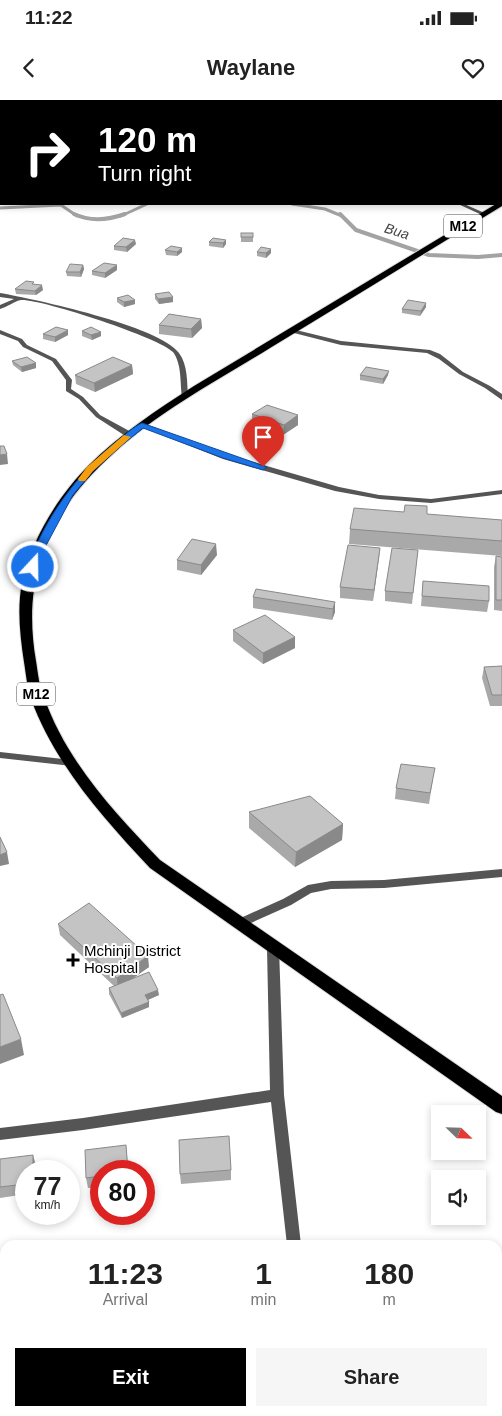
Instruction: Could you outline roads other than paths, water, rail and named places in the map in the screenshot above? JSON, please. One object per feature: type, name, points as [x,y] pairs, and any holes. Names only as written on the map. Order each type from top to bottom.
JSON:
[{"type":"highway","name":"M12","points":[[498,205],[185,397],[142,425],[90,469],[69,494],[37,553],[29,581],[25,617],[37,698],[58,742],[121,829],[155,864],[238,924],[502,1106]]},
{"type":"street","points":[[462,205],[484,214]]},
{"type":"street","points":[[0,294],[47,303],[124,326],[175,350],[181,362],[185,397]]},
{"type":"street","points":[[0,308],[21,298]]},
{"type":"street","points":[[292,331],[342,343],[428,351],[438,354],[460,372],[489,388],[502,398]]},
{"type":"street","points":[[0,332],[20,340],[25,346],[54,360],[69,380],[68,390],[81,398],[98,416],[130,435]]},
{"type":"street","points":[[142,425],[226,456],[338,489],[362,494],[430,501],[502,492]]},
{"type":"street","points":[[0,755],[72,763]]},
{"type":"street","points":[[238,924],[287,902],[308,889],[331,885],[384,884],[502,873]]},
{"type":"street","points":[[273,948],[277,1095],[293,1240]]},
{"type":"street","points":[[0,1134],[83,1124],[277,1095]]},
{"type":"waterway","name":"Bua","points":[[0,208],[61,205],[74,214]]},
{"type":"waterway","name":"Bua","points":[[121,216],[145,205]]},
{"type":"waterway","name":"Bua","points":[[299,205],[325,209],[342,216]]},
{"type":"waterway","name":"Bua","points":[[74,214],[80,217],[100,219],[125,214]]},
{"type":"waterway","name":"Bua","points":[[342,216],[356,230],[429,255],[478,257],[502,255]]},
{"type":"place","name":"Mchinji District Hospital","points":[[73,960]]}]
